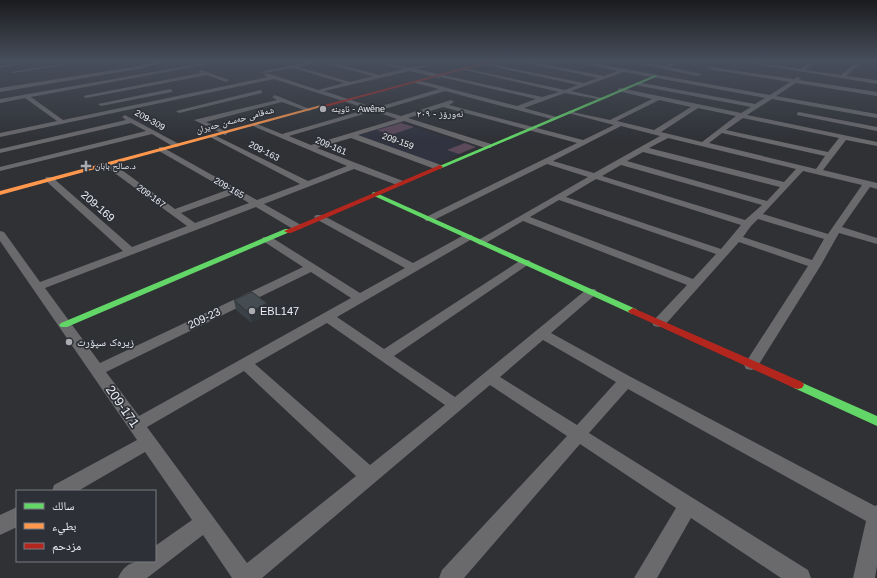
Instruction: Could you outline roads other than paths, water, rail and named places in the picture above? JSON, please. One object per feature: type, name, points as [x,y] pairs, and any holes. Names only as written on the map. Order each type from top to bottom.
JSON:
[{"type":"street","points":[[0,90],[21,87]]},
{"type":"street","points":[[38,87],[48,92]]},
{"type":"street","points":[[0,100],[77,87]]},
{"type":"street","points":[[86,96],[134,87]]},
{"type":"street","points":[[0,136],[226,87]]},
{"type":"street","points":[[247,87],[309,110]]},
{"type":"street","points":[[306,87],[488,146]]},
{"type":"street","points":[[318,91],[336,87]]},
{"type":"street","name":"شەقامی حەسەن حەیران","points":[[0,192],[398,87]]},
{"type":"street","points":[[438,87],[555,118]]},
{"type":"street","points":[[491,87],[542,99]]},
{"type":"street","points":[[545,87],[600,99]]},
{"type":"street","points":[[518,108],[576,87]]},
{"type":"street","points":[[64,324],[629,87]]},
{"type":"street","points":[[653,87],[755,106]]},
{"type":"street","points":[[717,87],[812,104],[837,106],[877,116]]},
{"type":"street","points":[[703,144],[755,106],[786,87]]},
{"type":"street","points":[[823,87],[852,93],[877,94]]},
{"type":"street","name":"209-309","points":[[71,88],[177,146]]},
{"type":"street","points":[[101,104],[179,89]]},
{"type":"street","points":[[282,136],[446,89]]},
{"type":"street","points":[[620,90],[697,106],[738,118],[842,139],[877,144]]},
{"type":"street","points":[[179,111],[260,92]]},
{"type":"street","points":[[26,96],[62,122]]},
{"type":"street","points":[[310,148],[472,96]]},
{"type":"street","points":[[611,122],[658,98]]},
{"type":"street","points":[[200,121],[282,100]]},
{"type":"street","points":[[159,101],[225,133]]},
{"type":"street","points":[[786,125],[812,104]]},
{"type":"street","points":[[444,105],[583,142]]},
{"type":"street","points":[[655,132],[697,106]]},
{"type":"street","points":[[570,112],[872,184],[834,233],[751,364]]},
{"type":"street","points":[[799,114],[877,129]]},
{"type":"street","points":[[738,118],[786,125],[842,139]]},
{"type":"street","points":[[0,151],[132,121]]},
{"type":"street","points":[[429,219],[621,124]]},
{"type":"street","name":"209-161","points":[[255,125],[354,166],[400,183]]},
{"type":"street","points":[[0,127],[8,134]]},
{"type":"street","points":[[720,131],[830,155]]},
{"type":"street","points":[[0,169],[152,132]]},
{"type":"street","name":"209-159","points":[[352,135],[438,167]]},
{"type":"street","points":[[136,424],[413,268],[474,239],[524,218],[592,177],[667,135]]},
{"type":"street","name":"209-163","points":[[212,136],[308,184]]},
{"type":"street","points":[[818,171],[842,139]]},
{"type":"street","name":"209-165","points":[[162,149],[297,227]]},
{"type":"street","points":[[642,149],[784,185]]},
{"type":"street","points":[[546,161],[592,177],[747,224]]},
{"type":"street","points":[[620,162],[769,204]]},
{"type":"street","name":"209-167","points":[[108,164],[194,227]]},
{"type":"street","points":[[38,287],[354,166]]},
{"type":"street","points":[[659,323],[737,238],[747,224],[769,204],[784,185],[802,168]]},
{"type":"street","name":"209-169","points":[[49,179],[131,252]]},
{"type":"street","points":[[174,212],[234,191]]},
{"type":"street","points":[[374,194],[877,422]]},
{"type":"street","points":[[558,197],[722,253]]},
{"type":"street","points":[[756,215],[834,233],[877,241]]},
{"type":"street","points":[[319,217],[413,268]]},
{"type":"street","points":[[524,218],[694,284]]},
{"type":"street","points":[[737,238],[815,265]]},
{"type":"street","points":[[267,239],[360,298]]},
{"type":"street","name":"209-171","points":[[3,244],[38,287],[246,578]]},
{"type":"street","points":[[386,355],[525,262]]},
{"type":"street","name":"209-23","points":[[97,370],[311,267]]},
{"type":"street","points":[[246,578],[591,292]]},
{"type":"street","points":[[328,317],[386,355],[456,405]]},
{"type":"street","points":[[541,333],[626,381],[877,515],[864,578]]},
{"type":"street","points":[[244,363],[369,476]]},
{"type":"street","points":[[489,377],[800,578]]},
{"type":"street","points":[[450,578],[580,435],[626,381]]},
{"type":"street","points":[[63,490],[148,442]]},
{"type":"street","points":[[645,578],[688,506]]},
{"type":"street","points":[[0,526],[16,517]]},
{"type":"street","points":[[156,558],[206,522]]},
{"type":"street","points":[[129,578],[151,562]]},
{"type":"place","name":"ئاوینە - Awêne","points":[[323,109]]},
{"type":"place","name":"د.صالح بابان","points":[[86,166]]},
{"type":"place","name":"EBL147","points":[[252,311]]},
{"type":"place","name":"زیرەک سپۆرت","points":[[69,342]]},
{"type":"district","name":"نەورۆز - ٢٠٩","points":[[440,113]]}]
